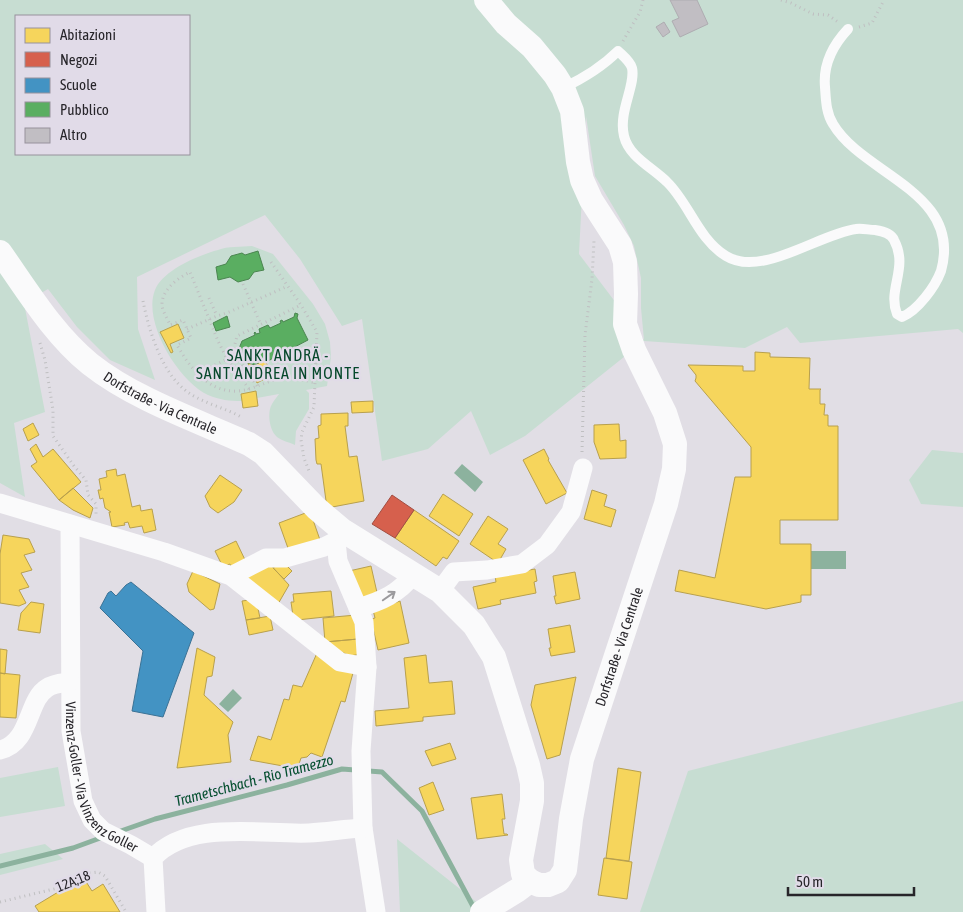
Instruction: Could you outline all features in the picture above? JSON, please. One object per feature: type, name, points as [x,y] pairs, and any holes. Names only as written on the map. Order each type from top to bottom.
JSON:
[{"type":"street","name":"Dorfstraße - Via Centrale","points":[[0,252],[70,345],[89,363],[112,380],[138,394],[249,444],[263,453],[339,535],[414,574],[440,591],[474,625],[494,657],[532,783],[532,801],[521,860],[523,874],[527,884],[548,885],[558,880],[565,870],[570,819],[582,759],[666,504],[674,469],[674,444],[665,413],[634,350],[625,324],[625,262],[620,245],[591,200],[582,180],[572,111],[564,88],[532,47],[506,24],[486,0]]},
{"type":"street","points":[[440,591],[454,572],[487,570],[522,564],[547,545],[571,512],[583,468]]},
{"type":"street","points":[[0,503],[180,557],[231,576],[340,662],[367,667]]},
{"type":"street","name":"Vinzenz-Goller - Via Vinzenz Goller","points":[[70,524],[71,731],[83,801],[92,820],[103,831],[131,844],[153,858]]},
{"type":"street","points":[[231,576],[266,558],[286,558],[324,547],[339,535]]},
{"type":"street","points":[[339,535],[338,561],[364,622],[367,667],[361,751],[363,828],[376,912]]},
{"type":"street","points":[[358,608],[382,600],[406,583],[414,574]]},
{"type":"street","name":"Vinzenz-Goller - Via Vinzenz Goller","points":[[0,750],[4,749],[22,733],[40,694],[45,688],[70,682]]},
{"type":"street","points":[[156,912],[153,858],[160,850],[178,841],[207,832],[309,832],[363,828]]},
{"type":"street","points":[[482,912],[527,884]]},
{"type":"lane","points":[[564,88],[607,62],[618,50],[632,69],[632,80],[623,113],[622,126],[629,148],[639,159],[668,183],[713,245],[726,257],[741,261],[759,262],[781,256],[841,232],[858,229],[883,231],[893,237],[898,248],[901,262],[894,308],[897,314],[902,317],[911,313],[918,306],[939,276],[944,262],[947,242],[944,227],[921,197],[842,137],[827,113],[824,74],[836,42],[848,30]]},
{"type":"path","points":[[618,50],[640,12],[643,0]]},
{"type":"path","points":[[781,0],[791,2],[813,14],[828,15],[848,30],[872,23],[884,0]]},
{"type":"path","points":[[583,468],[585,334],[593,272],[594,239]]},
{"type":"path","points":[[271,262],[317,332],[314,407],[302,432],[301,440],[304,458],[311,475]]},
{"type":"path","points":[[249,389],[226,359],[190,272],[177,279],[166,292],[162,306],[170,325],[183,320],[191,338],[177,345],[186,361],[197,374],[214,387],[234,392],[249,389],[273,380],[288,378],[316,383]]},
{"type":"path","points":[[244,284],[261,325]]},
{"type":"path","points":[[187,329],[288,286]]},
{"type":"path","points":[[208,298],[217,316]]},
{"type":"path","points":[[143,301],[148,326],[170,373],[189,393],[244,419]]},
{"type":"path","points":[[257,386],[232,352],[237,336],[301,305]]},
{"type":"path","points":[[40,341],[53,410],[53,436],[86,480],[88,495],[96,504],[98,532]]},
{"type":"path","points":[[197,374],[226,359]]},
{"type":"path","name":"12A;18","points":[[0,902],[58,888],[83,874],[98,872],[105,876],[126,912]]},
{"type":"shaded area","points":[[0,0],[963,0],[963,333],[958,329],[800,343],[787,327],[745,348],[644,341],[525,436],[490,455],[471,411],[428,449],[382,461],[362,319],[342,326],[300,259],[265,215],[137,277],[138,329],[155,380],[110,360],[77,327],[48,289],[24,303],[45,412],[14,423],[25,497],[0,483]],"holes":[[[586,116],[595,176],[634,246],[641,278],[644,340],[579,254]]]},
{"type":"shaded area","points":[[252,246],[273,254],[313,304],[325,324],[330,342],[331,357],[327,386],[306,390],[309,393],[309,409],[296,431],[295,445],[281,440],[272,430],[269,416],[270,407],[279,394],[257,398],[243,408],[242,401],[225,400],[208,395],[186,378],[175,365],[158,334],[154,318],[152,303],[155,290],[159,283],[173,270],[182,264],[222,249]]},
{"type":"shaded area","points":[[932,450],[963,453],[963,507],[921,504],[909,480]]},
{"type":"shaded area","points":[[462,464],[483,482],[475,492],[454,473]]},
{"type":"shaded area","points":[[803,551],[846,551],[846,569],[803,569]]},
{"type":"shaded area","points":[[233,689],[242,698],[228,712],[219,704]]},
{"type":"shaded area","points":[[963,701],[963,912],[640,912],[688,771]]},
{"type":"shaded area","points":[[58,767],[65,806],[0,817],[0,778]]},
{"type":"shaded area","points":[[397,839],[489,912],[400,912]]},
{"type":"shaded area","points":[[45,844],[63,859],[0,875],[0,854]]},
{"type":"building: Abitazioni","points":[[178,324],[184,338],[170,344],[173,352],[171,353],[160,332]]},
{"type":"building: Abitazioni","points":[[755,352],[770,353],[770,357],[810,358],[809,389],[821,389],[820,404],[825,404],[824,415],[828,415],[828,426],[838,426],[838,520],[780,520],[780,544],[811,544],[811,595],[801,595],[801,602],[766,609],[675,591],[679,570],[715,578],[735,477],[751,477],[751,447],[695,381],[696,375],[688,365],[743,366],[743,371],[755,371]]},
{"type":"building: Abitazioni","points":[[265,360],[272,375],[257,383],[248,363],[254,365]]},
{"type":"building: Abitazioni","points":[[256,391],[258,406],[243,408],[241,394]]},
{"type":"building: Abitazioni","points":[[373,401],[373,412],[352,413],[351,402]]},
{"type":"building: Abitazioni","points":[[348,413],[348,426],[345,426],[349,457],[357,456],[364,501],[327,508],[321,464],[317,464],[316,460],[315,439],[319,438],[318,426],[321,425],[321,414]]},
{"type":"building: Abitazioni","points":[[33,423],[39,435],[28,441],[23,429]]},
{"type":"building: Abitazioni","points":[[619,424],[620,441],[626,440],[626,458],[600,459],[594,442],[594,425]]},
{"type":"building: Abitazioni","points":[[36,444],[43,457],[53,449],[81,482],[59,500],[31,466],[37,462],[30,449]]},
{"type":"building: Abitazioni","points":[[544,449],[548,460],[567,493],[546,504],[523,460]]},
{"type":"building: Abitazioni","points":[[116,469],[117,476],[125,474],[132,507],[140,505],[141,511],[152,509],[156,530],[144,533],[142,526],[130,528],[128,522],[124,523],[125,525],[112,527],[109,512],[111,512],[105,508],[103,498],[100,499],[98,490],[101,490],[99,479],[107,477],[106,471]]},
{"type":"building: Abitazioni","points":[[220,475],[242,490],[234,502],[218,513],[210,507],[205,496]]},
{"type":"building: Abitazioni","points":[[73,488],[93,508],[90,518],[73,510],[59,500]]},
{"type":"building: Abitazioni","points":[[592,490],[607,495],[604,506],[616,510],[611,527],[584,519]]},
{"type":"building: Abitazioni","points":[[443,494],[473,514],[459,536],[429,516]]},
{"type":"building: Abitazioni","points":[[414,510],[459,541],[447,559],[443,557],[436,566],[395,538]]},
{"type":"building: Abitazioni","points":[[308,512],[311,514],[320,540],[289,551],[279,523]]},
{"type":"building: Abitazioni","points":[[488,516],[508,529],[498,544],[506,549],[498,563],[470,544]]},
{"type":"building: Abitazioni","points":[[3,535],[29,539],[35,552],[24,555],[32,570],[21,573],[29,587],[19,590],[26,603],[19,606],[0,603],[0,554]]},
{"type":"building: Abitazioni","points":[[236,541],[247,564],[233,571],[230,564],[223,567],[215,551]]},
{"type":"building: Abitazioni","points":[[267,561],[289,585],[278,604],[238,577]]},
{"type":"building: Abitazioni","points":[[282,561],[292,571],[284,579],[273,568]]},
{"type":"building: Abitazioni","points":[[371,566],[378,597],[360,601],[349,571]]},
{"type":"building: Abitazioni","points":[[535,569],[537,581],[534,582],[536,593],[500,600],[501,604],[478,609],[473,587],[496,582],[495,576]]},
{"type":"building: Abitazioni","points":[[193,571],[220,584],[214,609],[210,610],[189,592],[187,584]]},
{"type":"building: Abitazioni","points":[[575,572],[580,599],[556,604],[553,576]]},
{"type":"building: Abitazioni","points":[[331,591],[334,616],[297,620],[293,616],[291,602],[294,602],[293,594]]},
{"type":"building: Abitazioni","points":[[256,599],[260,618],[246,620],[242,601]]},
{"type":"building: Abitazioni","points":[[400,601],[409,643],[378,650],[371,619],[375,618],[373,610]]},
{"type":"building: Abitazioni","points":[[31,602],[44,604],[40,633],[18,630],[21,613]]},
{"type":"building: Abitazioni","points":[[356,615],[358,639],[325,642],[323,618]]},
{"type":"building: Abitazioni","points":[[270,616],[273,630],[249,635],[246,620]]},
{"type":"building: Abitazioni","points":[[570,625],[575,652],[551,656],[548,629]]},
{"type":"building: Abitazioni","points":[[358,639],[361,654],[350,656],[325,644],[325,642]]},
{"type":"building: Abitazioni","points":[[197,648],[215,657],[212,676],[207,677],[204,695],[233,722],[228,735],[231,762],[177,768]]},
{"type":"building: Abitazioni","points":[[0,649],[7,650],[5,674],[0,673]]},
{"type":"building: Abitazioni","points":[[317,653],[353,673],[345,702],[341,701],[322,757],[311,753],[307,757],[301,758],[299,764],[294,768],[250,760],[258,736],[271,740],[284,699],[289,700],[293,685],[302,687]]},
{"type":"building: Abitazioni","points":[[426,655],[429,683],[452,681],[455,714],[423,717],[423,721],[376,726],[375,711],[409,708],[404,658]]},
{"type":"building: Abitazioni","points":[[0,673],[20,675],[16,718],[0,717]]},
{"type":"building: Abitazioni","points":[[576,677],[560,755],[547,759],[531,705],[535,685]]},
{"type":"building: Abitazioni","points":[[450,743],[456,759],[432,766],[425,751]]},
{"type":"building: Abitazioni","points":[[618,768],[641,772],[629,861],[606,858]]},
{"type":"building: Abitazioni","points":[[433,782],[444,810],[429,815],[419,788]]},
{"type":"building: Abitazioni","points":[[502,794],[505,819],[502,819],[504,834],[508,835],[477,839],[471,798]]},
{"type":"building: Abitazioni","points":[[604,858],[632,862],[627,899],[598,895]]},
{"type":"building: Abitazioni","points":[[83,877],[92,891],[103,884],[120,912],[39,912],[35,906]]},
{"type":"building: Negozi","points":[[392,495],[414,510],[395,538],[372,524]]},
{"type":"building: Scuole","points":[[131,582],[194,633],[163,717],[132,711],[143,651],[100,608],[108,593],[111,591],[116,596]]},
{"type":"building: Pubblico","points":[[258,251],[264,270],[254,272],[249,279],[238,282],[230,277],[218,280],[216,267],[226,264],[231,256],[242,253],[245,255]]},
{"type":"building: Pubblico","points":[[295,313],[298,314],[297,318],[308,340],[266,362],[265,360],[254,365],[243,361],[238,351],[242,341],[255,335],[255,332],[256,334],[260,333],[259,329],[268,325],[270,328],[281,323],[280,321],[282,320],[283,322],[294,317]]},
{"type":"building: Pubblico","points":[[227,316],[230,327],[216,331],[213,323]]},
{"type":"building: Altro","points":[[670,0],[697,0],[708,24],[680,37],[672,21],[679,18]]},
{"type":"building: Altro","points":[[664,22],[670,32],[663,37],[656,27]]},
{"type":"waterway","name":"Trametschbach - Rio Tramezzo","points":[[118,832],[155,819],[342,769],[382,772],[422,811],[475,910]]},
{"type":"waterway","name":"Trametschbach - Rio Tramezzo","points":[[0,866],[73,848],[103,837]]},
{"type":"district","name":"SANKT ANDRÄ - SANT'ANDREA IN MONTE","points":[[278,364]]}]
